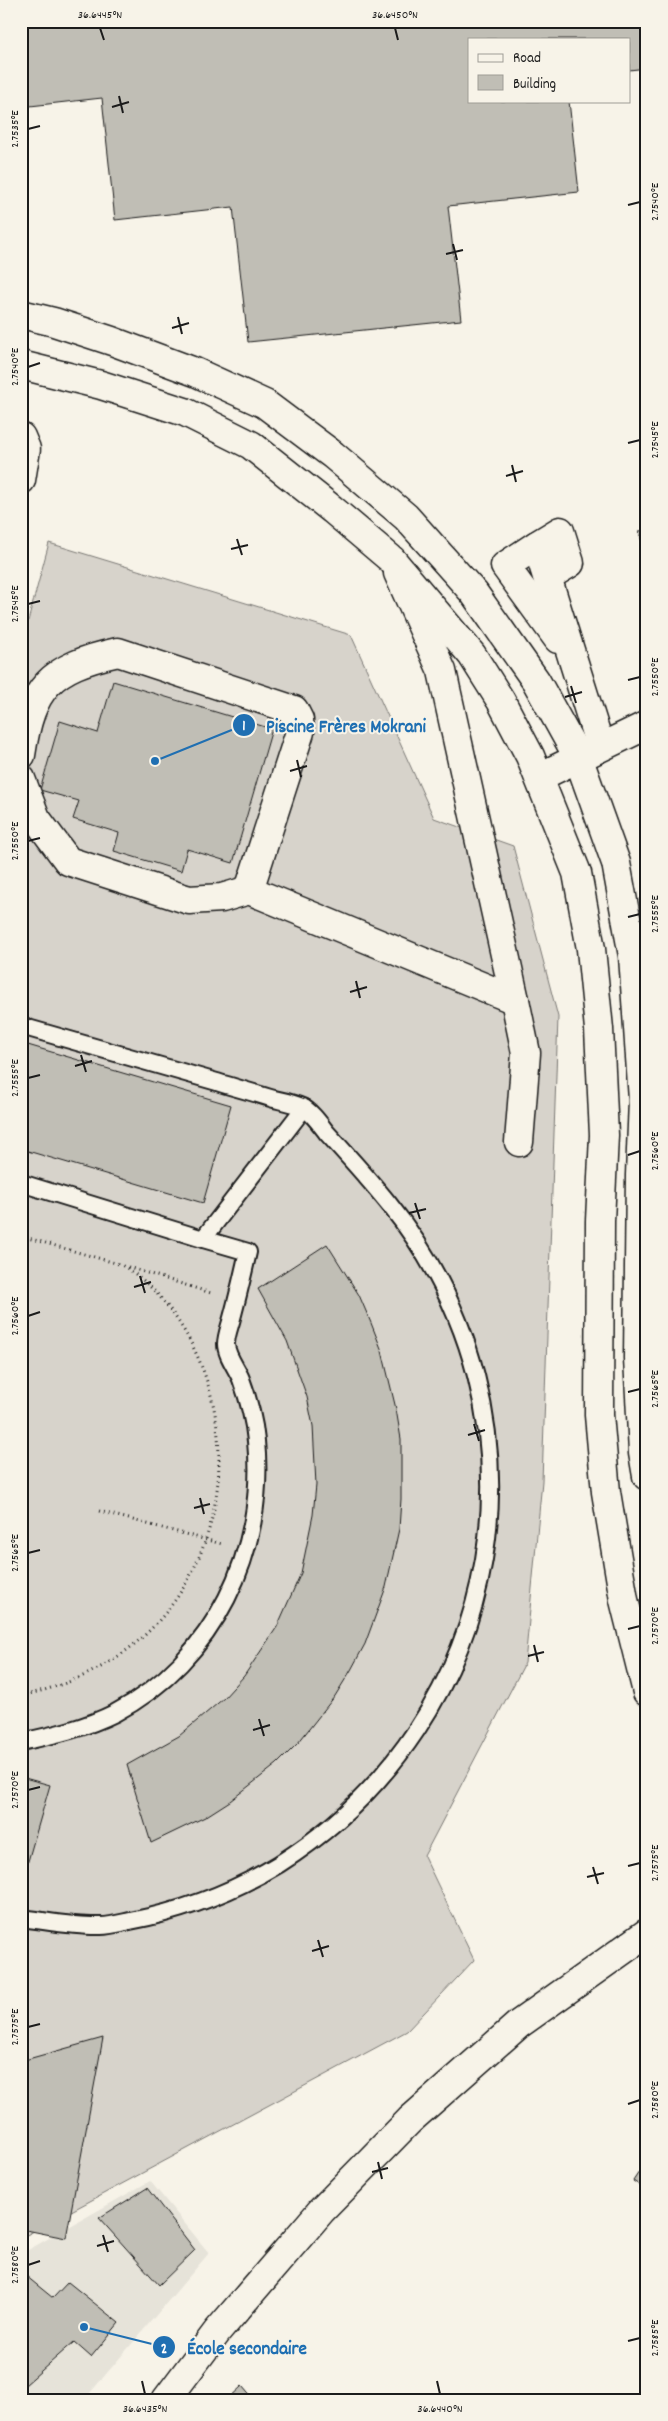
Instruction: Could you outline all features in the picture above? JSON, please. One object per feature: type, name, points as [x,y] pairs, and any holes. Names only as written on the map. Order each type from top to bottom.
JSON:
[{"type":"main road","points":[[21,314],[54,322],[112,341],[195,372],[265,404],[333,455],[406,516],[474,593],[589,752]]},
{"type":"main road","points":[[21,364],[101,385],[185,412],[250,445],[333,510],[392,560],[472,655],[501,701],[530,756],[577,873],[591,949],[599,1029],[604,1135],[600,1221],[599,1415],[606,1492],[624,1600],[647,1692]]},
{"type":"main road","points":[[21,436],[26,449],[21,480]]},
{"type":"main road","points":[[574,660],[505,566],[537,545],[574,660],[589,752],[616,863],[633,956],[643,1100],[640,1175],[638,1358],[643,1453],[647,1476]]},
{"type":"main road","points":[[392,560],[442,671],[515,1000],[526,1053],[519,1142]]},
{"type":"main road","points":[[21,756],[30,710],[39,693],[66,669],[93,657],[118,652],[294,710],[299,720],[300,732],[249,890]]},
{"type":"main road","points":[[539,778],[647,725]]},
{"type":"main road","points":[[21,779],[36,818],[68,860],[189,900],[215,899],[249,890],[515,1000]]},
{"type":"main road","points":[[166,2400],[217,2332],[321,2211],[410,2120],[519,2024],[647,1933]]},
{"type":"lane","points":[[21,1026],[304,1108],[368,1178],[412,1233],[445,1288],[468,1345],[482,1398],[488,1440],[490,1505],[483,1566],[468,1626],[444,1685],[422,1723],[392,1764],[357,1804],[305,1847],[261,1875],[213,1898],[158,1916],[102,1926],[21,1918]]},
{"type":"lane","points":[[203,1239],[304,1108]]},
{"type":"lane","points":[[21,1183],[248,1252],[226,1345],[241,1379],[250,1410],[256,1440],[258,1480],[255,1516],[247,1551],[231,1591],[211,1627],[186,1657],[145,1694],[114,1713],[66,1733],[21,1742]]},
{"type":"path","points":[[21,1236],[211,1292]]},
{"type":"path","points":[[21,1696],[51,1689],[80,1678],[107,1664],[132,1646],[154,1625],[174,1601],[191,1575],[206,1540],[218,1495],[220,1456],[218,1426],[212,1396],[189,1338],[152,1289],[119,1264]]},
{"type":"path","points":[[99,1511],[247,1551]]},
{"type":"shaded area","points":[[49,543],[351,635],[434,818],[513,846],[558,1017],[542,1481],[525,1663],[424,1856],[474,1960],[407,2031],[21,2238],[21,647]]},
{"type":"shaded area","points":[[150,2181],[209,2253],[84,2400],[21,2400],[21,2254]]},
{"type":"building","points":[[21,21],[647,21],[647,68],[630,70],[630,38],[468,38],[468,102],[569,102],[579,192],[448,206],[461,320],[248,342],[233,207],[115,220],[102,98],[21,107]]},
{"type":"building","points":[[647,530],[647,562],[639,531]]},
{"type":"building","points":[[113,681],[272,729],[233,863],[187,849],[181,871],[114,851],[119,833],[73,819],[79,801],[40,790],[60,721],[98,733]]},
{"type":"building","points":[[21,1043],[231,1105],[203,1203],[21,1149]]},
{"type":"building","points":[[327,1244],[359,1295],[371,1323],[382,1351],[396,1409],[401,1439],[401,1499],[399,1529],[386,1587],[365,1644],[351,1670],[335,1696],[298,1743],[277,1764],[230,1801],[205,1817],[151,1843],[127,1765],[179,1736],[224,1698],[244,1676],[277,1627],[301,1573],[313,1515],[316,1485],[313,1426],[307,1397],[287,1341],[258,1289]]},
{"type":"building","points":[[21,1777],[50,1785],[22,1882],[21,1881]]},
{"type":"building","points":[[103,2038],[66,2238],[21,2229],[21,2061]]},
{"type":"building","points":[[647,2160],[647,2190],[633,2181]]},
{"type":"building","points":[[147,2188],[195,2250],[159,2285],[99,2218]]},
{"type":"building","points":[[26,2276],[53,2298],[68,2282],[119,2323],[91,2357],[74,2342],[25,2385],[21,2381],[21,2282]]},
{"type":"building","points":[[242,2386],[254,2400],[227,2400]]},
{"type":"place","name":"Piscine Frères Mokrani","points":[[155,761]]},
{"type":"place","name":"École secondaire","points":[[84,2327]]}]
